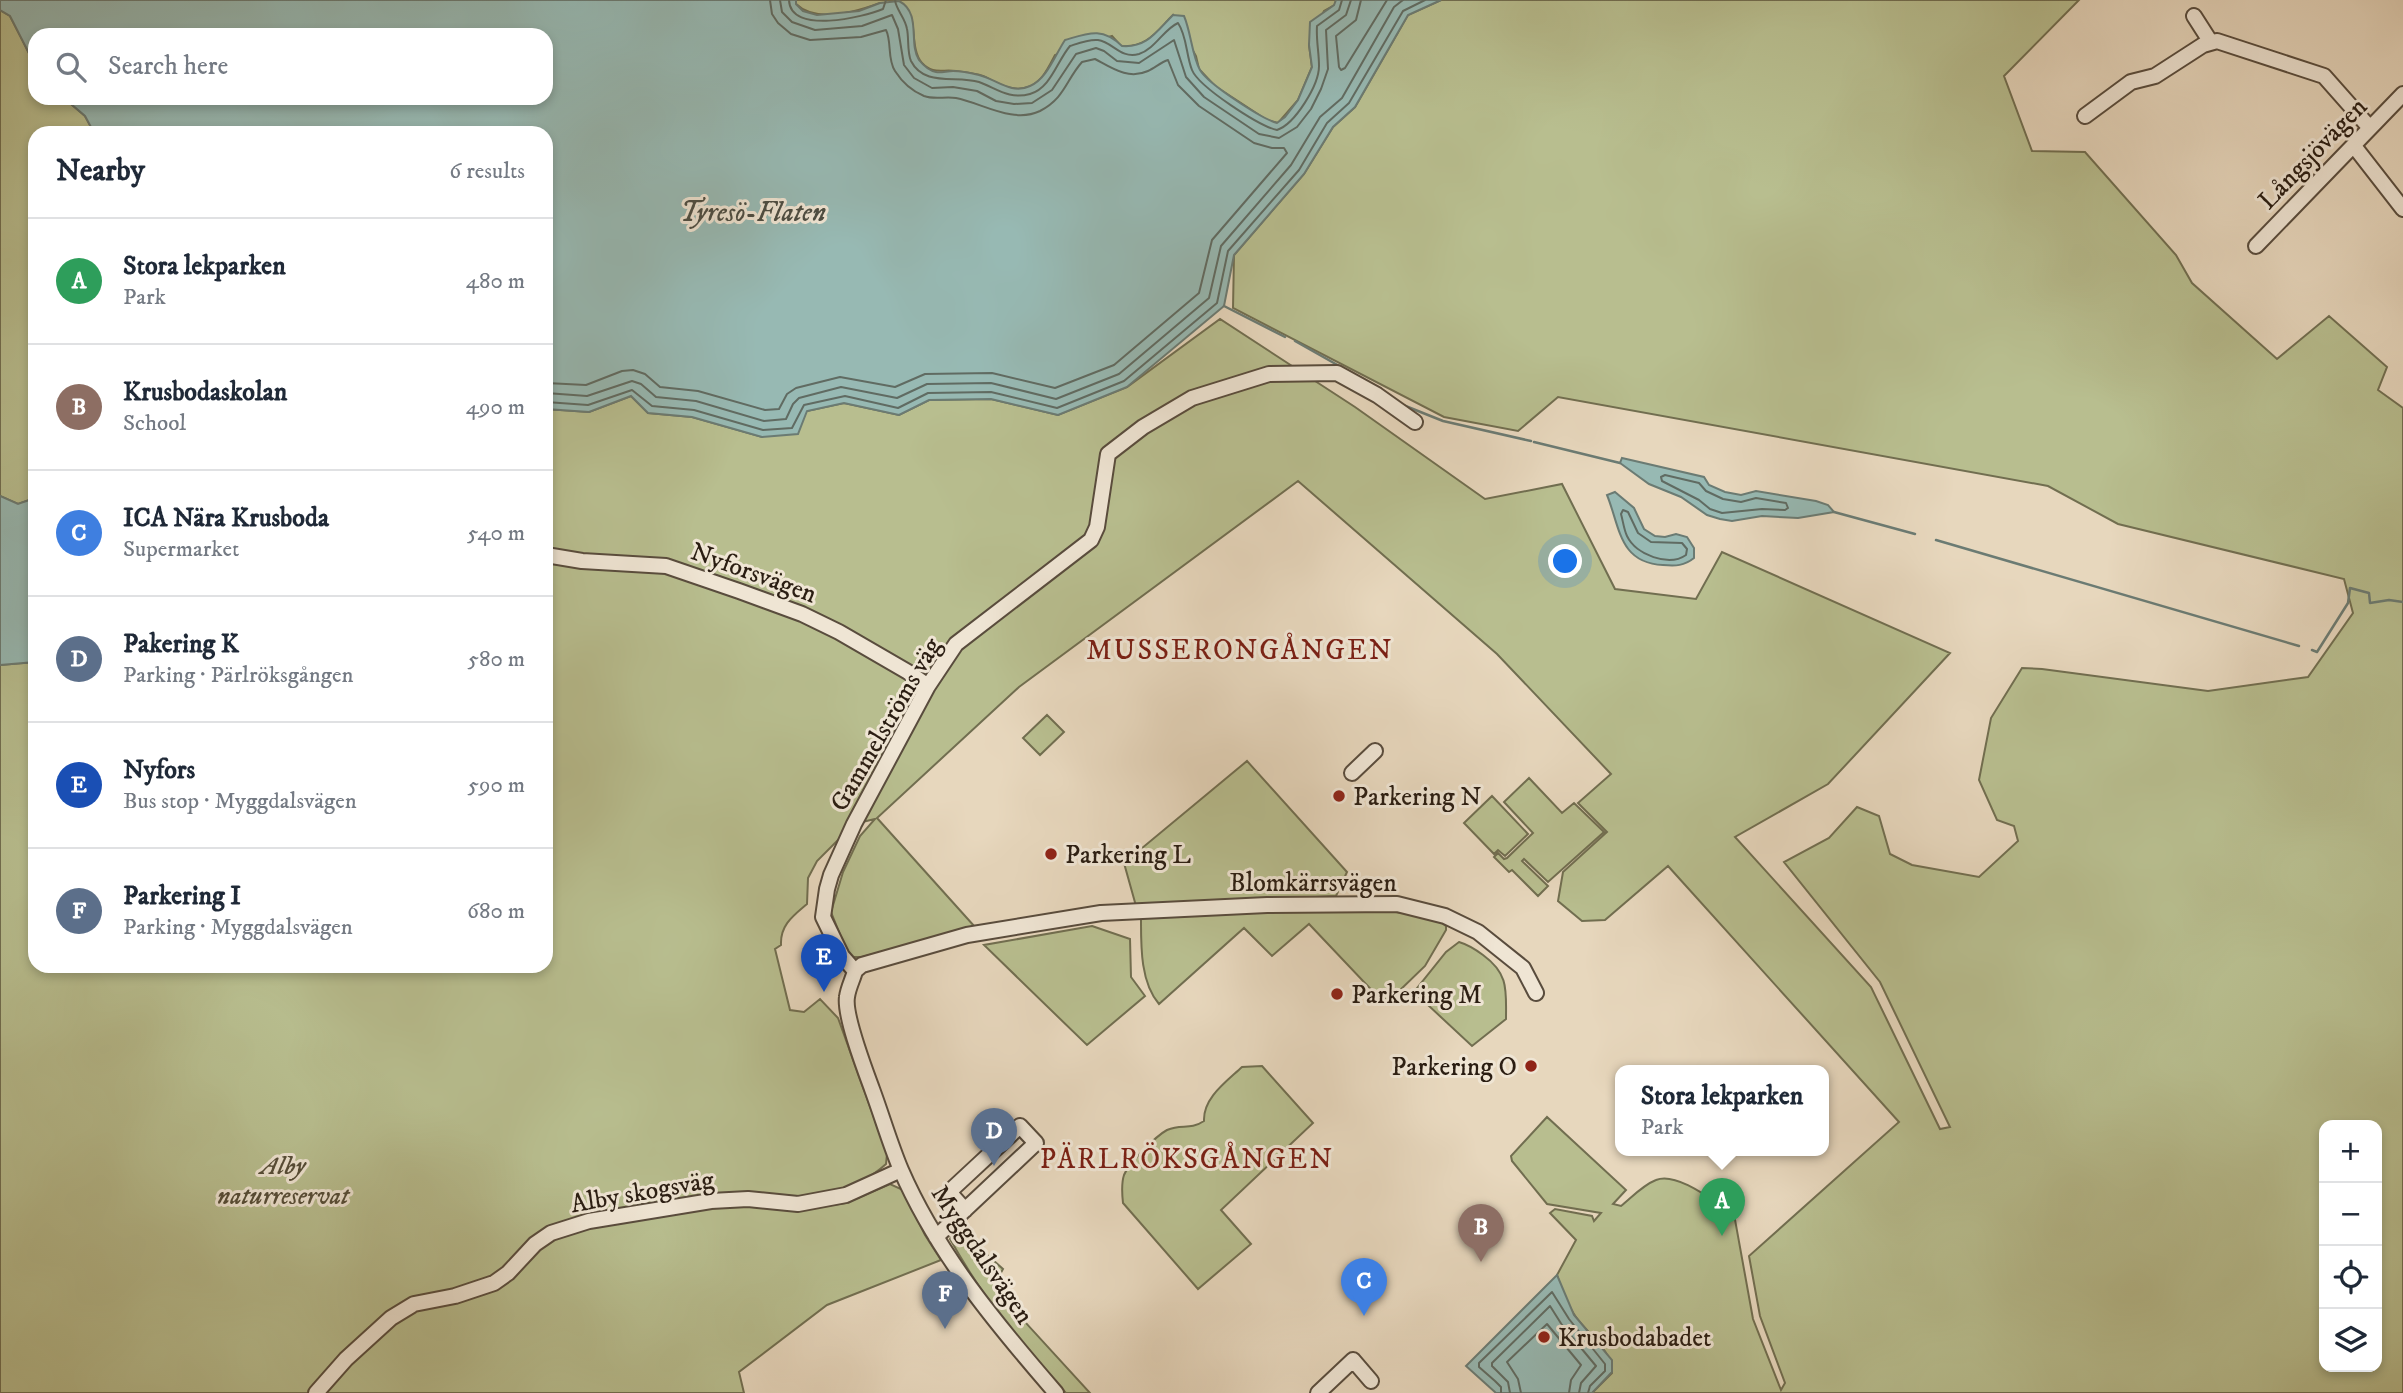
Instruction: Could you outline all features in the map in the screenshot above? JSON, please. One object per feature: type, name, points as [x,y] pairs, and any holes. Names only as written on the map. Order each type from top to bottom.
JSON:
[{"type":"street","points":[[2194,16],[2210,41]]},
{"type":"street","points":[[2085,116],[2131,82],[2155,76],[2210,41],[2231,44],[2324,76],[2370,128]]},
{"type":"street","name":"Långsjövägen","points":[[2256,246],[2403,94]]},
{"type":"street","points":[[2354,146],[2403,209]]},
{"type":"street","name":"Gammelströms väg","points":[[855,971],[842,956],[823,917],[831,875],[854,824],[928,686],[956,644],[1091,540],[1097,527],[1108,454],[1143,427],[1192,398],[1269,374],[1337,373],[1377,395],[1415,422]]},
{"type":"street","name":"Nyforsvägen","points":[[553,556],[582,561],[666,566],[739,590],[802,614],[839,632],[928,686]]},
{"type":"street","points":[[1352,773],[1375,751]]},
{"type":"street","name":"Blomkärrsvägen","points":[[855,971],[862,965],[967,935],[1101,913],[1267,905],[1385,903],[1419,908],[1445,916],[1478,932],[1524,968],[1536,993]]},
{"type":"street","name":"Myggdalsvägen","points":[[855,971],[846,998],[849,1015],[901,1170],[936,1237],[999,1328],[1056,1393]]},
{"type":"street","points":[[936,1237],[965,1210],[1036,1143],[1020,1126],[949,1192],[965,1210]]},
{"type":"street","name":"Alby skogsväg","points":[[316,1393],[346,1359],[391,1318],[414,1304],[455,1296],[494,1283],[508,1273],[535,1244],[551,1233],[589,1221],[711,1201],[748,1199],[798,1204],[846,1195],[901,1170]]},
{"type":"street","points":[[1318,1393],[1353,1360],[1371,1381]]},
{"type":"green space","points":[[796,0],[1336,0],[1335,5],[1324,11],[1309,45],[1312,67],[1298,100],[1278,123],[1267,120],[1215,86],[1199,69],[1196,56],[1173,15],[1144,42],[1121,46],[1112,36],[1055,55],[1037,82],[1016,89],[977,74],[926,67],[915,47],[911,16],[880,3],[848,13],[825,15],[805,10],[796,4]]},
{"type":"green space","name":"Alby naturreservat","points":[[1441,0],[2079,0],[2004,76],[2032,151],[2085,152],[2176,255],[2192,283],[2277,359],[2329,316],[2387,367],[2378,390],[2403,408],[2403,1393],[1592,1393],[1612,1373],[1611,1365],[1604,1350],[1576,1317],[1565,1297],[1557,1275],[1576,1240],[1550,1213],[1555,1209],[1592,1216],[1594,1221],[1601,1213],[1547,1204],[1512,1161],[1511,1156],[1547,1117],[1626,1190],[1613,1204],[1621,1206],[1647,1185],[1665,1178],[1685,1184],[1734,1214],[1753,1319],[1781,1390],[1785,1383],[1760,1316],[1749,1256],[1899,1122],[1668,866],[1605,920],[1582,921],[1558,901],[1563,872],[1607,832],[1578,803],[1611,774],[1497,654],[1298,481],[1019,687],[877,818],[975,927],[862,957],[853,957],[847,952],[831,912],[843,872],[860,836],[875,819],[854,824],[817,861],[808,878],[807,904],[785,926],[781,945],[775,949],[790,1010],[804,1012],[820,999],[838,1018],[887,1154],[886,1164],[871,1176],[836,1191],[798,1198],[740,1202],[797,1210],[846,1203],[890,1184],[903,1190],[925,1235],[941,1260],[827,1305],[739,1372],[744,1393],[0,1393],[0,665],[28,663],[28,973],[553,973],[553,409],[589,412],[631,396],[648,413],[692,417],[762,437],[807,411],[844,403],[899,415],[929,400],[991,399],[1058,415],[1127,387],[1220,319],[1355,407],[1485,499],[1562,484],[1615,589],[1696,599],[1722,552],[1950,653],[1828,784],[1735,837],[1871,987],[1940,1129],[1950,1127],[1880,982],[1784,862],[1829,838],[1857,807],[1879,816],[1890,854],[1912,865],[1979,877],[2018,841],[2014,826],[1997,820],[1979,780],[1991,718],[2022,668],[2208,691],[2308,677],[2353,613],[2344,579],[2118,524],[2048,486],[1558,397],[1518,431],[1444,417],[1233,308],[1234,255],[1304,174],[1333,127],[1355,107],[1408,15]]},
{"type":"green space","points":[[0,10],[10,16],[28,51],[28,105],[72,105],[85,116],[90,126],[28,126],[28,500],[18,504],[0,496]]},
{"type":"green space","points":[[1047,715],[1064,732],[1040,755],[1023,738]]},
{"type":"green space","points":[[1247,761],[1347,872],[1336,896],[1136,906],[1124,863]]},
{"type":"green space","points":[[1529,778],[1562,813],[1574,803],[1604,832],[1548,882],[1524,859],[1522,861],[1548,886],[1538,896],[1512,870],[1509,872],[1494,857],[1498,853],[1504,859],[1507,858],[1533,833],[1504,802]]},
{"type":"green space","points":[[1492,796],[1528,834],[1505,856],[1498,850],[1494,854],[1464,823]]},
{"type":"green space","points":[[1388,911],[1432,919],[1446,926],[1446,930],[1425,966],[1397,993],[1393,991],[1392,998],[1381,1000],[1309,924],[1272,956],[1244,928],[1159,1004],[1145,974],[1141,917]]},
{"type":"green space","points":[[1092,926],[1130,939],[1131,977],[1145,996],[1087,1045],[984,945]]},
{"type":"green space","points":[[1459,942],[1475,949],[1498,969],[1506,991],[1506,1019],[1472,1046],[1414,992],[1446,952]]},
{"type":"green space","points":[[1262,1066],[1313,1123],[1221,1210],[1251,1244],[1198,1289],[1123,1203],[1124,1175],[1137,1157],[1162,1133],[1204,1121],[1211,1098],[1242,1067]]},
{"type":"green space","points":[[956,1227],[1003,1269],[993,1287],[1090,1393],[1066,1393],[1018,1339],[988,1300],[950,1239]]},
{"type":"water","name":"Tyresö-Flaten","points":[[0,0],[796,0],[796,4],[803,11],[817,15],[859,11],[880,3],[899,1],[906,6],[913,20],[916,53],[927,68],[936,72],[976,74],[1016,89],[1030,86],[1041,78],[1065,40],[1095,33],[1108,36],[1122,46],[1131,46],[1145,42],[1173,15],[1184,16],[1197,64],[1205,76],[1236,100],[1277,123],[1298,100],[1312,67],[1310,22],[1334,5],[1336,0],[1441,0],[1408,15],[1355,107],[1333,127],[1304,174],[1234,255],[1224,306],[1127,387],[1058,415],[991,399],[929,400],[899,415],[844,403],[807,411],[798,434],[762,437],[692,417],[648,413],[631,396],[589,412],[553,409],[553,126],[90,126],[85,116],[72,105],[553,105],[553,28],[28,28],[28,51],[10,16],[0,10]]},
{"type":"water","points":[[1622,458],[1704,477],[1709,485],[1725,492],[1741,495],[1756,491],[1816,501],[1828,505],[1834,512],[1798,518],[1762,516],[1732,521],[1720,519],[1707,515],[1681,497],[1649,484],[1620,463]]},
{"type":"water","points":[[1615,492],[1634,508],[1644,529],[1655,536],[1676,534],[1687,537],[1694,548],[1694,558],[1683,564],[1663,565],[1648,563],[1638,558],[1629,550],[1619,531],[1607,495]]},
{"type":"water","points":[[0,496],[18,504],[28,500],[28,663],[0,665]]},
{"type":"water","name":"Krusbodabadet","points":[[1557,1275],[1574,1315],[1612,1360],[1612,1372],[1592,1393],[1496,1393],[1466,1366]]},
{"type":"waterway","points":[[1224,306],[1285,337]]},
{"type":"waterway","points":[[1295,341],[1371,384]]},
{"type":"waterway","points":[[1403,405],[1443,421],[1531,441]]},
{"type":"waterway","points":[[1534,442],[1620,463]]},
{"type":"waterway","points":[[1834,512],[1915,534]]},
{"type":"waterway","points":[[1936,540],[2299,646]]},
{"type":"waterway","points":[[2312,650],[2317,652],[2348,603],[2350,588],[2369,593],[2370,603],[2389,600],[2403,602]]},
{"type":"place","name":"Parkering N","points":[[1339,796]]},
{"type":"place","name":"Parkering L","points":[[1051,854]]},
{"type":"place","name":"Nyfors","points":[[824,992]]},
{"type":"place","name":"Parkering M","points":[[1337,994]]},
{"type":"place","name":"Parkering O","points":[[1531,1066]]},
{"type":"place","name":"Pakering K","points":[[994,1166]]},
{"type":"place","name":"Stora lekparken","points":[[1722,1236]]},
{"type":"place","name":"Krusbodaskolan","points":[[1481,1262]]},
{"type":"place","name":"ICA Nära Krusboda","points":[[1364,1316]]},
{"type":"place","name":"Parkering I","points":[[945,1329]]},
{"type":"place","name":"Krusbodabadet","points":[[1544,1337]]},
{"type":"district","name":"MUSSERONGÅNGEN","points":[[1240,649]]},
{"type":"district","name":"PÄRLRÖKSGÅNGEN","points":[[1187,1158]]}]
